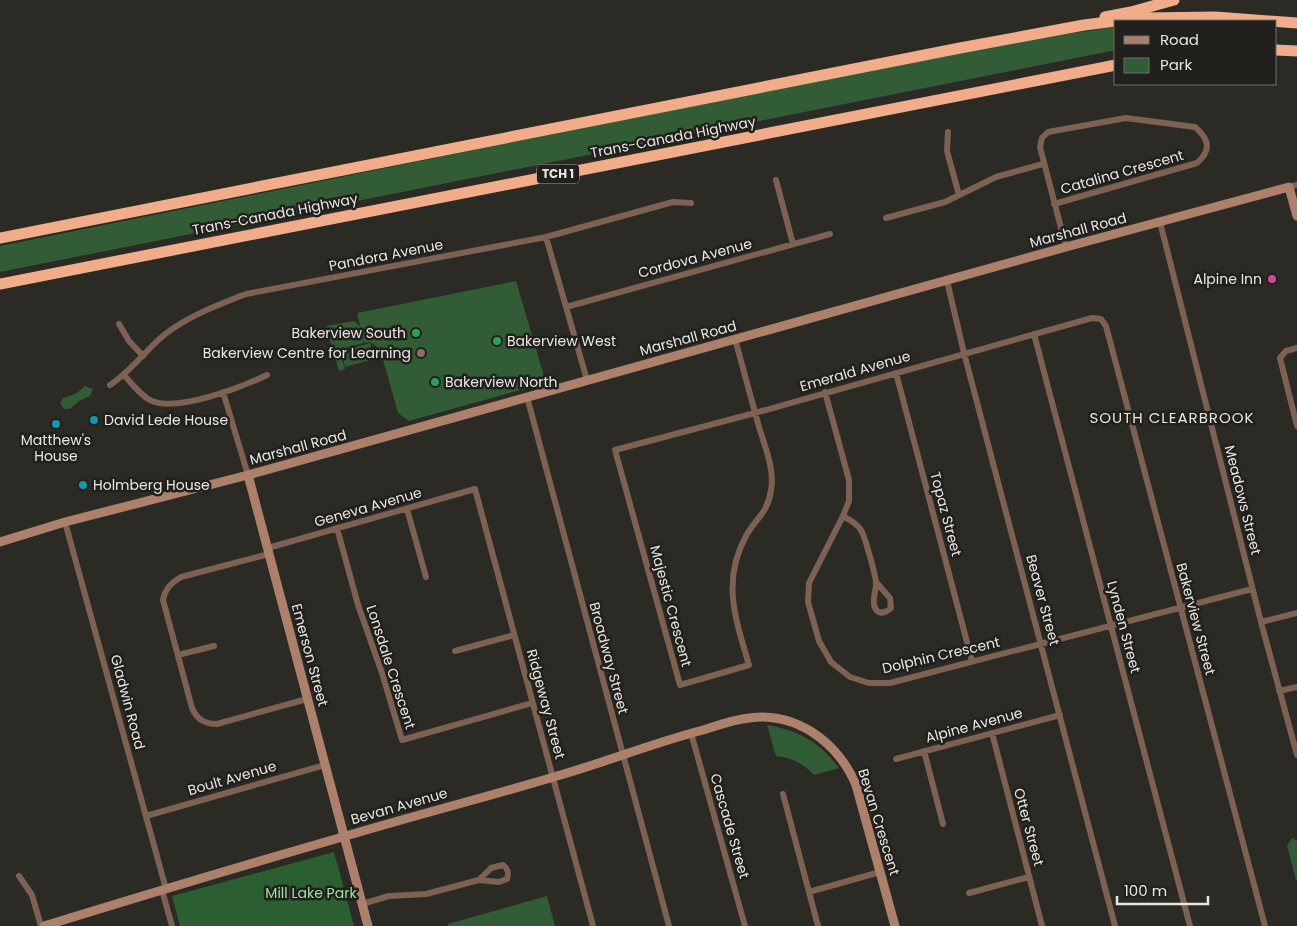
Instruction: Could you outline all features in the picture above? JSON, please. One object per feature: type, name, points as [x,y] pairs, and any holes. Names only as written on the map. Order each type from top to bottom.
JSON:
[{"type":"highway","points":[[960,48],[1130,12],[1174,0]]},
{"type":"highway","points":[[1126,20],[1215,17],[1256,20]]},
{"type":"highway","points":[[0,238],[960,48],[1114,21]]},
{"type":"highway","points":[[1277,22],[1297,23]]},
{"type":"highway","name":"Trans-Canada Highway","points":[[0,284],[1114,65]]},
{"type":"main road","points":[[1293,186],[1297,216]]},
{"type":"main road","name":"Marshall Road","points":[[0,542],[65,522],[248,475],[1066,247],[1293,186]]},
{"type":"main road","name":"Emerson Street","points":[[248,475],[368,926]]},
{"type":"main road","name":"Bevan Avenue","points":[[42,926],[344,836],[552,778],[691,733],[740,719],[763,718]]},
{"type":"main road","name":"Bevan Crescent","points":[[763,718],[783,720],[801,726],[818,736],[847,766],[856,785],[895,926]]},
{"type":"street","name":"Catalina Crescent","points":[[1054,204],[1188,167],[1197,163],[1205,156],[1208,145],[1203,134],[1195,127],[1126,118],[1048,132],[1042,138],[1040,147],[1043,164],[1054,204],[1066,247]]},
{"type":"street","points":[[948,132],[947,151],[959,195]]},
{"type":"street","points":[[886,218],[945,202],[996,177],[1043,164]]},
{"type":"street","points":[[776,180],[793,244]]},
{"type":"street","name":"Pandora Avenue","points":[[110,384],[124,375],[164,336],[179,325],[218,305],[246,294],[546,237],[673,202],[690,203]]},
{"type":"street","name":"Meadows Street","points":[[1160,222],[1252,589],[1297,755]]},
{"type":"street","name":"Cordova Avenue","points":[[566,307],[830,234]]},
{"type":"street","points":[[546,237],[587,380]]},
{"type":"street","name":"Beaver Street","points":[[947,281],[964,354],[1115,926]]},
{"type":"street","name":"Emerald Avenue","points":[[615,450],[1092,318],[1101,319]]},
{"type":"street","name":"Bakerview Street","points":[[1101,319],[1106,326],[1265,926]]},
{"type":"street","points":[[119,324],[129,341],[143,356]]},
{"type":"street","name":"Lynden Street","points":[[1034,334],[1190,926]]},
{"type":"street","name":"Majestic Crescent","points":[[615,450],[680,685],[749,665],[733,610],[732,582],[738,556],[746,536],[766,509],[772,490],[772,471],[735,339]]},
{"type":"street","points":[[1297,348],[1286,351],[1280,361],[1297,426]]},
{"type":"street","name":"Topaz Street","points":[[896,373],[972,661]]},
{"type":"street","points":[[124,375],[150,401],[164,405],[181,403],[223,392],[251,383],[267,375]]},
{"type":"street","name":"Emerson Street","points":[[223,392],[248,475]]},
{"type":"street","name":"Dolphin Crescent","points":[[825,392],[849,480],[849,501],[816,566],[807,592],[819,641],[831,662],[850,677],[869,682],[890,682],[1252,589]]},
{"type":"street","name":"Broadway Street","points":[[526,397],[668,926]]},
{"type":"street","name":"Geneva Avenue","points":[[307,699],[217,724],[201,721],[195,715],[192,708],[163,600],[172,582],[181,577],[269,551],[337,528],[475,489]]},
{"type":"street","name":"Ridgeway Street","points":[[475,489],[593,926]]},
{"type":"street","points":[[407,509],[426,577]]},
{"type":"street","points":[[843,516],[854,522],[862,530],[876,582]]},
{"type":"street","name":"Gladwin Road","points":[[65,522],[146,816],[172,926]]},
{"type":"street","name":"Lonsdale Crescent","points":[[337,528],[358,605],[382,673],[402,740],[532,703]]},
{"type":"street","points":[[1261,622],[1297,613]]},
{"type":"street","points":[[455,651],[514,634]]},
{"type":"street","points":[[178,655],[214,646]]},
{"type":"street","points":[[1279,691],[1297,686]]},
{"type":"street","name":"Alpine Avenue","points":[[896,758],[1060,715]]},
{"type":"street","name":"Cascade Street","points":[[691,733],[745,926]]},
{"type":"street","name":"Otter Street","points":[[992,733],[1042,926]]},
{"type":"street","points":[[924,751],[943,824]]},
{"type":"street","name":"Boult Avenue","points":[[146,816],[325,765]]},
{"type":"street","points":[[783,794],[818,926]]},
{"type":"street","points":[[809,892],[880,872]]},
{"type":"street","points":[[19,876],[32,895],[42,926]]},
{"type":"street","points":[[969,893],[1029,876]]},
{"type":"street","points":[[362,904],[390,896],[426,894],[479,880]]},
{"type":"green space","points":[[1114,27],[1114,50],[0,272],[0,246],[1038,38]]},
{"type":"green space","name":"Bakerview Centre for Learning","points":[[516,281],[546,383],[409,421],[398,413],[380,349],[370,342],[364,343],[362,334],[363,343],[339,350],[345,369],[339,371],[326,326],[354,321],[360,326],[357,313]]},
{"type":"green space","points":[[370,343],[374,359],[345,367],[341,351]]},
{"type":"green space","points":[[85,386],[93,389],[90,396],[79,401],[70,409],[64,409],[60,403],[63,398],[75,394]]},
{"type":"green space","points":[[767,725],[789,730],[808,739],[824,751],[839,768],[814,775],[797,762],[776,756]]},
{"type":"green space","points":[[803,740],[808,743],[808,749],[812,753],[806,759],[796,755],[794,747]]},
{"type":"green space","points":[[1292,838],[1297,841],[1297,880],[1287,846]]},
{"type":"green space","name":"Mill Lake Park","points":[[334,852],[354,926],[180,926],[172,896]]},
{"type":"green space","points":[[547,896],[555,926],[448,926],[448,924]]},
{"type":"place","name":"Alpine Inn","points":[[1272,279]]},
{"type":"place","name":"Bakerview South","points":[[416,333]]},
{"type":"place","name":"Bakerview West","points":[[497,341]]},
{"type":"place","name":"Bakerview Centre for Learning","points":[[421,353]]},
{"type":"place","name":"Bakerview North","points":[[435,382]]},
{"type":"place","name":"David Lede House","points":[[94,420]]},
{"type":"place","name":"Matthew's House","points":[[56,424]]},
{"type":"place","name":"Holmberg House","points":[[83,485]]},
{"type":"district","name":"SOUTH CLEARBROOK","points":[[1172,418]]}]
